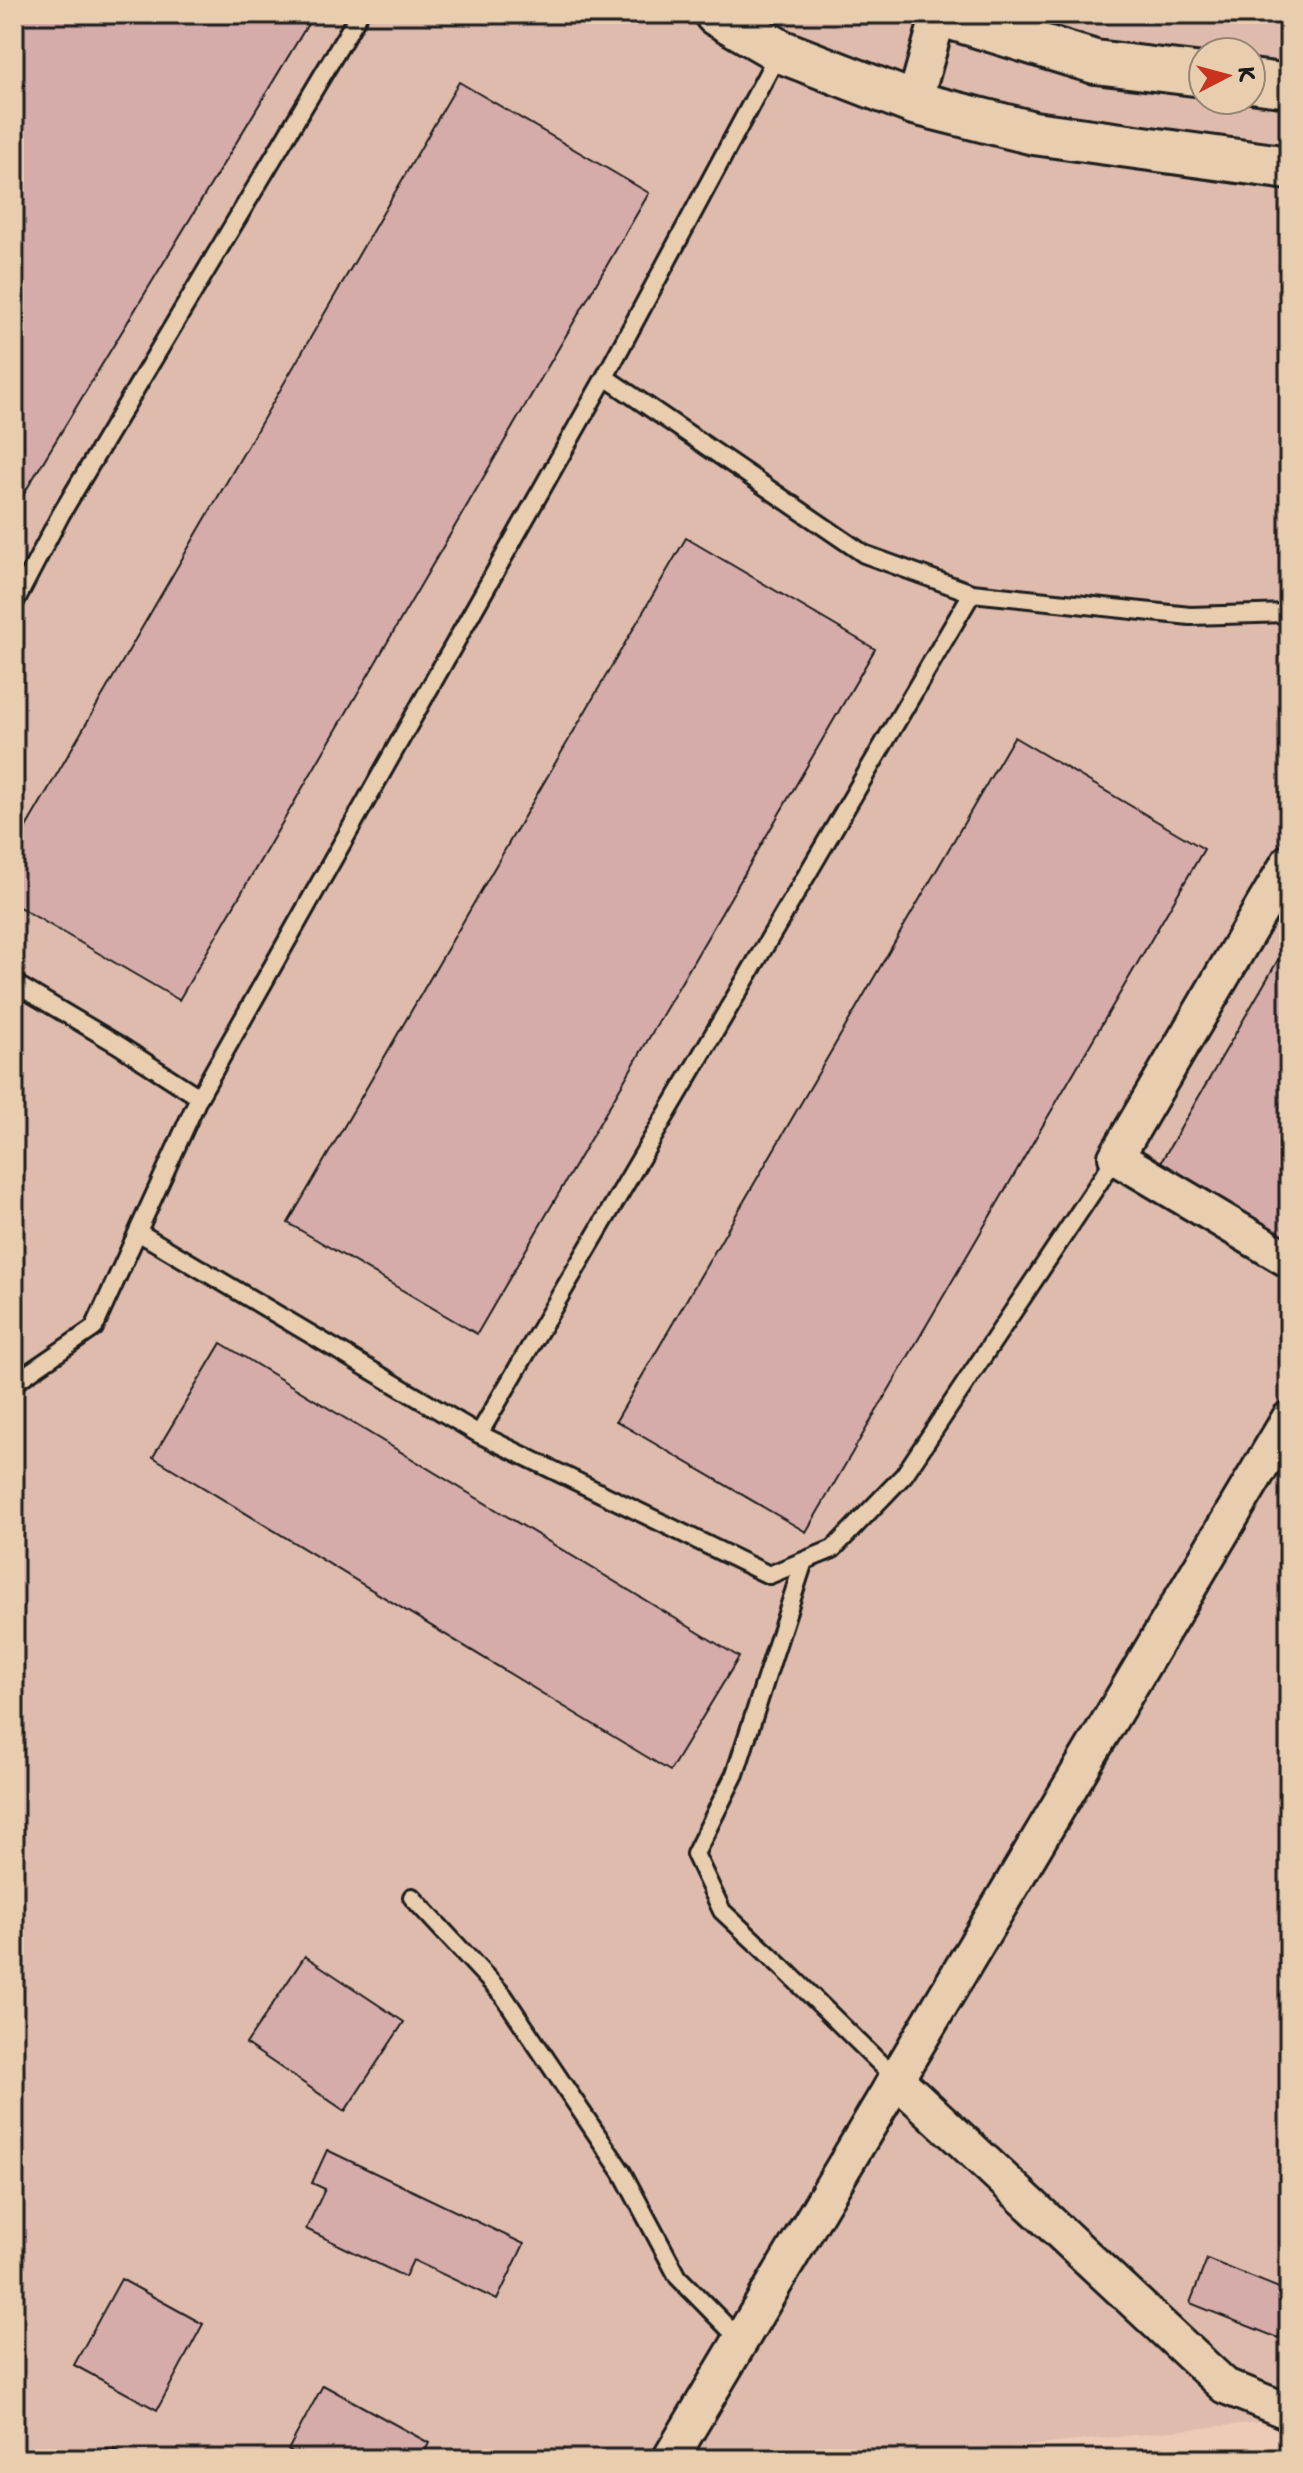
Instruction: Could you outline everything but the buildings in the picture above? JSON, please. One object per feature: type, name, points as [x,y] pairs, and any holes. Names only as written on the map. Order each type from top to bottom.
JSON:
[{"type":"street","points":[[716,14],[780,51],[914,103],[1034,133],[1289,168]]},
{"type":"street","points":[[914,103],[939,14],[1095,62],[1187,73]]},
{"type":"street","points":[[1267,83],[1289,86]]},
{"type":"street","points":[[1289,862],[1116,1157],[1289,1260]]},
{"type":"street","points":[[670,2459],[1289,1419]]},
{"type":"street","points":[[896,2079],[1225,2386],[1289,2412]]},
{"type":"lane","points":[[14,604],[21,572],[61,514],[359,14]]},
{"type":"lane","points":[[14,1383],[94,1328],[199,1097],[605,377],[780,51]]},
{"type":"lane","points":[[605,377],[864,554],[972,593],[1190,616],[1289,613]]},
{"type":"lane","points":[[479,1434],[972,593]]},
{"type":"lane","points":[[14,983],[199,1097]]},
{"type":"lane","points":[[138,1232],[479,1434],[769,1575],[833,1549],[904,1475],[1116,1157]]},
{"type":"lane","points":[[804,1561],[735,1774],[695,1854],[722,1911],[896,2079]]},
{"type":"lane","points":[[412,1897],[503,1995],[622,2172],[678,2277],[740,2340]]},
{"type":"shaded area","points":[[14,14],[1289,14],[1289,2419],[902,2459],[14,2459]]}]
